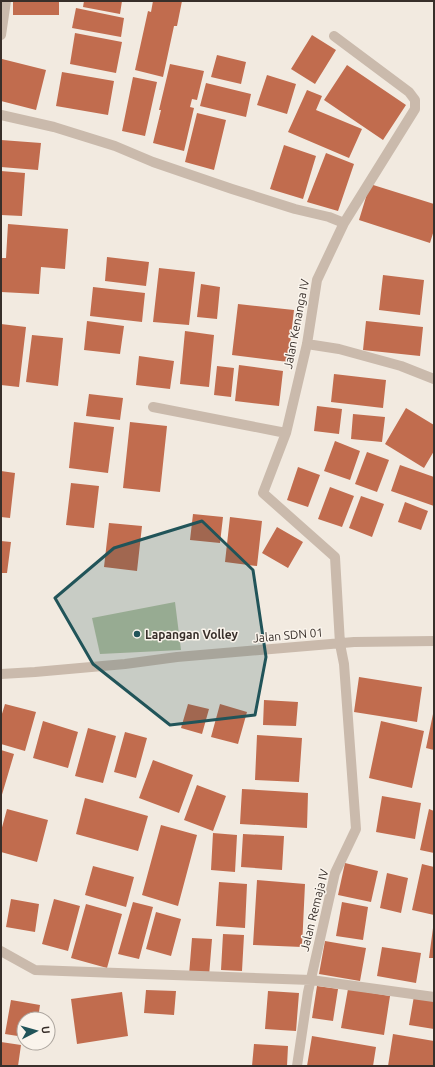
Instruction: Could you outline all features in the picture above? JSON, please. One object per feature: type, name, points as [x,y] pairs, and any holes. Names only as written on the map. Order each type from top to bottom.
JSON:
[{"type":"street","points":[[1,35],[6,1]]},
{"type":"street","name":"Jalan Kenanga IV","points":[[334,36],[409,92],[415,100],[415,109],[344,223],[317,280],[307,344],[286,433],[262,493],[334,556],[340,644]]},
{"type":"street","points":[[1,115],[54,127],[115,146],[153,162],[232,189],[296,209],[329,217],[344,223]]},
{"type":"street","points":[[307,344],[339,349],[401,366],[434,380]]},
{"type":"street","points":[[153,407],[286,433]]},
{"type":"street","name":"Jalan SDN 01","points":[[1,674],[43,672],[177,657],[354,642],[434,641]]},
{"type":"street","name":"Jalan Remaja IV","points":[[297,1066],[311,980],[335,873],[356,829],[344,664],[340,644]]},
{"type":"street","points":[[1,951],[35,970],[311,980],[434,997]]},
{"type":"highlighted area","points":[[202,521],[253,570],[266,657],[255,715],[170,725],[93,664],[55,598],[114,548]]},
{"type":"green space","name":"Lapangan Volley","points":[[175,602],[181,650],[100,654],[92,618]]},
{"type":"building","points":[[13,1],[59,1],[59,15],[13,15]]},
{"type":"building","points":[[84,1],[122,1],[120,14],[83,7]]},
{"type":"building","points":[[153,1],[182,1],[177,26],[174,26],[163,77],[135,70],[148,11],[151,12]]},
{"type":"building","points":[[76,8],[124,18],[121,37],[72,28]]},
{"type":"building","points":[[75,33],[122,42],[116,73],[70,64]]},
{"type":"building","points":[[312,35],[336,50],[315,84],[291,69]]},
{"type":"building","points":[[217,55],[246,62],[241,84],[211,77]]},
{"type":"building","points":[[2,59],[46,70],[36,110],[1,101]]},
{"type":"building","points":[[170,64],[204,71],[197,100],[192,99],[190,107],[194,108],[184,151],[153,143]]},
{"type":"building","points":[[347,65],[406,105],[383,140],[324,100]]},
{"type":"building","points":[[62,72],[114,81],[108,115],[56,106]]},
{"type":"building","points":[[267,75],[296,84],[287,114],[257,105]]},
{"type":"building","points":[[133,77],[157,82],[145,136],[122,131]]},
{"type":"building","points":[[206,83],[251,94],[246,117],[200,106]]},
{"type":"building","points":[[307,90],[322,96],[316,110],[362,129],[349,158],[288,132]]},
{"type":"building","points":[[197,113],[226,120],[214,170],[185,162]]},
{"type":"building","points":[[1,140],[41,143],[38,170],[1,167]]},
{"type":"building","points":[[284,145],[316,156],[303,199],[270,189]]},
{"type":"building","points":[[326,153],[354,164],[338,211],[307,202]]},
{"type":"building","points":[[1,171],[25,173],[22,216],[1,215]]},
{"type":"building","points":[[370,184],[434,204],[434,230],[430,243],[359,220]]},
{"type":"building","points":[[8,224],[68,229],[65,269],[41,267],[39,294],[1,292],[1,258],[6,258]]},
{"type":"building","points":[[107,257],[149,262],[146,286],[105,281]]},
{"type":"building","points":[[159,268],[195,272],[189,325],[153,322]]},
{"type":"building","points":[[383,275],[424,280],[420,315],[379,310]]},
{"type":"building","points":[[201,284],[220,287],[217,319],[197,317]]},
{"type":"building","points":[[93,287],[145,293],[142,322],[90,316]]},
{"type":"building","points":[[238,304],[294,310],[288,362],[232,355]]},
{"type":"building","points":[[87,321],[124,326],[120,354],[84,350]]},
{"type":"building","points":[[366,321],[423,327],[420,356],[363,350]]},
{"type":"building","points":[[1,324],[26,327],[19,387],[1,385]]},
{"type":"building","points":[[185,331],[214,335],[209,387],[180,384]]},
{"type":"building","points":[[32,335],[63,338],[58,386],[26,382]]},
{"type":"building","points":[[139,356],[174,361],[170,389],[136,385]]},
{"type":"building","points":[[239,365],[283,371],[279,406],[235,401]]},
{"type":"building","points":[[217,366],[234,368],[231,397],[214,395]]},
{"type":"building","points":[[334,374],[386,380],[383,408],[331,402]]},
{"type":"building","points":[[89,394],[123,398],[120,420],[86,416]]},
{"type":"building","points":[[317,406],[342,409],[339,434],[314,431]]},
{"type":"building","points":[[406,408],[434,425],[434,451],[424,468],[385,444]]},
{"type":"building","points":[[353,414],[385,417],[382,442],[351,439]]},
{"type":"building","points":[[74,422],[114,427],[108,473],[69,468]]},
{"type":"building","points":[[130,422],[167,426],[160,492],[123,488]]},
{"type":"building","points":[[335,441],[360,451],[350,480],[324,471]]},
{"type":"building","points":[[367,452],[389,460],[377,492],[355,484]]},
{"type":"building","points":[[400,465],[434,477],[434,506],[391,491]]},
{"type":"building","points":[[298,467],[320,475],[308,507],[287,500]]},
{"type":"building","points":[[1,471],[15,473],[10,518],[1,517]]},
{"type":"building","points":[[71,483],[99,486],[94,528],[66,525]]},
{"type":"building","points":[[330,487],[354,496],[342,527],[318,519]]},
{"type":"building","points":[[361,496],[384,504],[372,537],[349,528]]},
{"type":"building","points":[[405,502],[428,511],[421,530],[398,522]]},
{"type":"building","points":[[193,514],[223,517],[220,543],[190,540]]},
{"type":"building","points":[[230,517],[262,521],[257,566],[225,562]]},
{"type":"building","points":[[109,523],[142,526],[137,571],[104,567]]},
{"type":"building","points":[[277,527],[303,542],[288,568],[262,553]]},
{"type":"building","points":[[1,541],[11,542],[7,573],[1,573]]},
{"type":"building","points":[[359,677],[422,687],[417,722],[354,712]]},
{"type":"building","points":[[264,700],[298,702],[296,726],[263,725]]},
{"type":"building","points":[[5,704],[36,712],[25,751],[1,744],[1,717]]},
{"type":"building","points":[[188,704],[209,709],[202,734],[181,728]]},
{"type":"building","points":[[220,704],[247,712],[238,744],[211,737]]},
{"type":"building","points":[[434,714],[434,750],[426,748]]},
{"type":"building","points":[[43,721],[78,732],[68,768],[33,758]]},
{"type":"building","points":[[381,721],[424,731],[412,788],[369,778]]},
{"type":"building","points":[[88,728],[116,736],[103,783],[75,776]]},
{"type":"building","points":[[125,732],[147,738],[136,778],[114,772]]},
{"type":"building","points":[[257,735],[302,738],[299,782],[255,780]]},
{"type":"building","points":[[1,750],[14,754],[1,798]]},
{"type":"building","points":[[153,760],[193,775],[179,813],[139,798]]},
{"type":"building","points":[[197,785],[226,796],[213,831],[184,820]]},
{"type":"building","points":[[242,789],[308,793],[307,828],[240,824]]},
{"type":"building","points":[[382,796],[421,803],[415,839],[376,832]]},
{"type":"building","points":[[85,798],[148,816],[138,851],[76,834]]},
{"type":"building","points":[[7,809],[48,820],[37,862],[1,852],[1,831]]},
{"type":"building","points":[[429,809],[434,811],[434,853],[420,850]]},
{"type":"building","points":[[161,825],[197,835],[178,906],[142,895]]},
{"type":"building","points":[[213,833],[237,835],[235,872],[211,870]]},
{"type":"building","points":[[243,834],[284,836],[282,870],[241,867]]},
{"type":"building","points":[[345,863],[378,871],[371,902],[338,895]]},
{"type":"building","points":[[422,864],[434,867],[434,915],[412,910]]},
{"type":"building","points":[[93,866],[134,877],[126,907],[85,895]]},
{"type":"building","points":[[387,873],[408,878],[401,913],[380,908]]},
{"type":"building","points":[[257,880],[305,884],[302,947],[253,945]]},
{"type":"building","points":[[219,882],[247,884],[245,928],[216,926]]},
{"type":"building","points":[[11,899],[39,904],[35,932],[6,927]]},
{"type":"building","points":[[54,899],[80,906],[68,951],[42,944]]},
{"type":"building","points":[[133,902],[153,907],[139,959],[118,954]]},
{"type":"building","points":[[342,902],[368,907],[363,940],[336,936]]},
{"type":"building","points":[[86,904],[122,914],[107,968],[71,958]]},
{"type":"building","points":[[156,912],[181,919],[171,956],[146,949]]},
{"type":"building","points":[[433,928],[434,958],[429,958]]},
{"type":"building","points":[[223,934],[244,935],[242,971],[221,970]]},
{"type":"building","points":[[192,938],[212,939],[209,976],[189,975]]},
{"type":"building","points":[[325,941],[366,948],[360,981],[319,974]]},
{"type":"building","points":[[382,947],[421,953],[416,983],[377,976]]},
{"type":"building","points":[[317,986],[338,989],[333,1021],[312,1018]]},
{"type":"building","points":[[348,989],[390,996],[384,1035],[341,1028]]},
{"type":"building","points":[[146,990],[176,991],[174,1015],[144,1013]]},
{"type":"building","points":[[268,991],[299,993],[296,1031],[265,1029]]},
{"type":"building","points":[[122,992],[128,1036],[77,1044],[71,999]]},
{"type":"building","points":[[414,996],[434,999],[434,1029],[409,1025]]},
{"type":"building","points":[[11,1000],[40,1005],[39,1011],[16,1011],[16,1036],[5,1034]]},
{"type":"building","points":[[393,1034],[434,1041],[434,1066],[388,1066]]},
{"type":"building","points":[[312,1036],[376,1047],[373,1066],[307,1066]]},
{"type":"building","points":[[1,1042],[16,1044],[16,1051],[20,1051],[18,1066],[1,1066]]},
{"type":"building","points":[[254,1044],[288,1046],[287,1066],[252,1066]]},
{"type":"place","name":"Lapangan Volley","points":[[137,634]]}]
